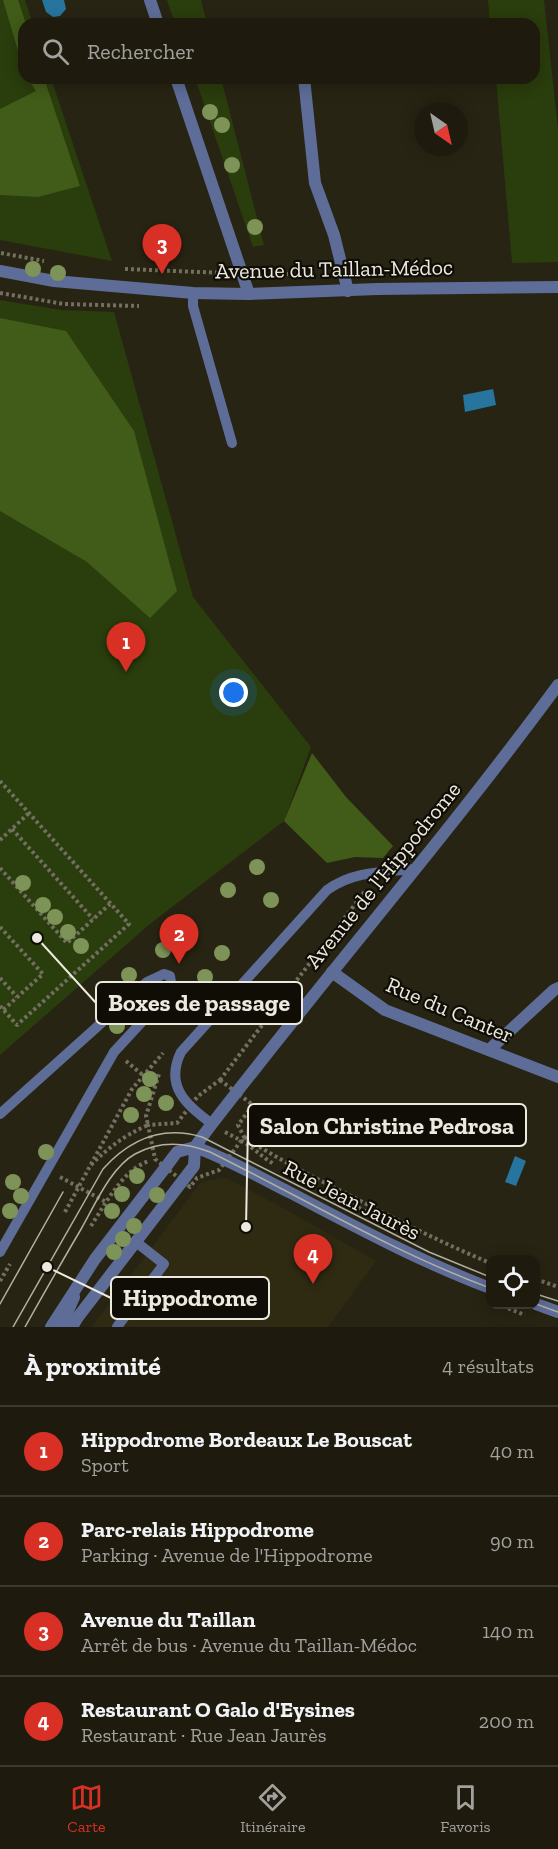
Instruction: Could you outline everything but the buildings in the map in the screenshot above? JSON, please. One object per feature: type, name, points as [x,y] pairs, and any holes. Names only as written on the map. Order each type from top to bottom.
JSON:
[{"type":"street","points":[[150,0],[156,18]]},
{"type":"street","points":[[178,84],[249,294]]},
{"type":"street","points":[[305,84],[315,183],[334,236],[348,291]]},
{"type":"street","name":"Avenue du Taillan-Médoc","points":[[0,271],[54,281],[193,293],[249,294],[558,287]]},
{"type":"street","name":"Avenue de l'Hippodrome","points":[[51,1327],[96,1259],[177,1152],[195,1146],[456,819],[558,686]]},
{"type":"street","name":"Rue du Canter","points":[[332,972],[385,1010],[558,1077]]},
{"type":"street","points":[[489,1050],[558,988]]},
{"type":"street","name":"Avenue de l'Hippodrome","points":[[72,1327],[194,1166],[195,1146]]},
{"type":"street","name":"Rue Jean Jaurès","points":[[195,1146],[395,1247],[486,1286]]},
{"type":"street","points":[[61,1327],[80,1282]]},
{"type":"street","points":[[540,1305],[558,1312]]},
{"type":"lane","points":[[193,293],[194,306],[232,443]]},
{"type":"lane","points":[[212,1124],[189,1106],[178,1090],[175,1072],[180,1052],[327,890],[339,881],[350,877],[415,869]]},
{"type":"lane","points":[[0,1114],[147,982],[164,974],[170,976],[171,982],[163,999],[114,1052],[0,1252]]},
{"type":"lane","points":[[117,1327],[164,1264],[136,1242]]},
{"type":"path","points":[[0,253],[54,263]]},
{"type":"path","points":[[118,270],[148,269],[243,274]]},
{"type":"path","points":[[0,293],[64,304],[147,306]]},
{"type":"path","points":[[0,782],[129,924],[17,1025],[2,1008],[43,974],[0,927]]},
{"type":"path","points":[[0,840],[29,813]]},
{"type":"path","points":[[12,829],[93,919]]},
{"type":"path","points":[[0,868],[67,943],[110,904]]},
{"type":"path","points":[[220,1080],[367,890],[375,873]]},
{"type":"path","points":[[0,978],[17,997]]},
{"type":"path","points":[[65,1212],[132,1089],[167,1048]]},
{"type":"path","points":[[114,1052],[144,1076]]},
{"type":"path","points":[[212,1124],[241,1140],[275,1165]]},
{"type":"path","points":[[91,1165],[111,1145],[130,1132],[148,1125]]},
{"type":"path","points":[[243,1137],[276,1158],[396,1220],[486,1261]]},
{"type":"path","points":[[91,1226],[117,1185],[137,1165],[155,1159]]},
{"type":"path","points":[[79,1186],[106,1202]]},
{"type":"path","points":[[334,1195],[383,1221]]},
{"type":"path","points":[[482,1266],[486,1268]]},
{"type":"path","points":[[540,1280],[558,1287]]},
{"type":"shaded area","points":[[226,1178],[376,1261],[328,1327],[92,1327],[201,1182]]},
{"type":"green space","points":[[0,0],[25,0],[31,18],[18,18],[18,84],[53,84],[112,261],[0,240]]},
{"type":"green space","points":[[3,0],[18,0],[24,18],[18,18],[18,51]]},
{"type":"green space","points":[[167,0],[201,0],[206,18],[173,18]]},
{"type":"green space","points":[[488,0],[544,0],[558,129],[558,262],[512,263],[497,84],[540,84],[540,18],[490,18]]},
{"type":"green space","points":[[32,84],[46,84],[80,186],[38,197],[0,195],[0,109],[36,91]]},
{"type":"green space","points":[[197,84],[223,84],[264,245],[253,247]]},
{"type":"green space","points":[[0,300],[61,310],[114,312],[193,597],[311,747],[284,821],[150,924],[0,1055]]},
{"type":"green space","points":[[0,318],[66,331],[134,431],[177,591],[150,618],[87,562],[0,511]]},
{"type":"green space","points":[[312,753],[346,797],[393,846],[383,858],[355,857],[327,863],[284,821]]},
{"type":"water","points":[[42,0],[64,0],[66,9],[60,16],[53,17],[46,12]]},
{"type":"water","points":[[493,389],[496,405],[465,412],[463,395]]},
{"type":"water","points":[[515,1156],[526,1161],[516,1186],[505,1182]]},
{"type":"tram line","points":[[13,1327],[103,1169],[124,1150],[148,1137],[160,1134],[173,1133],[202,1137],[429,1252],[486,1275]]},
{"type":"tram line","points":[[25,1327],[110,1178],[126,1160],[144,1149],[172,1144],[191,1146],[210,1152],[383,1241],[486,1286]]},
{"type":"tram line","points":[[0,1304],[63,1192]]},
{"type":"tram line","points":[[540,1295],[558,1301]]},
{"type":"tram line","points":[[540,1305],[558,1312]]},
{"type":"place","name":"Avenue du Taillan","points":[[162,274]]},
{"type":"place","name":"Hippodrome Bordeaux Le Bouscat","points":[[126,672]]},
{"type":"place","name":"Boxes de passage","points":[[37,938]]},
{"type":"place","name":"Parc-relais Hippodrome","points":[[179,964]]},
{"type":"place","name":"Salon Christine Pedrosa","points":[[246,1227]]},
{"type":"place","name":"Hippodrome","points":[[47,1267]]},
{"type":"place","name":"Restaurant O Galo d'Eysines","points":[[313,1284]]}]
